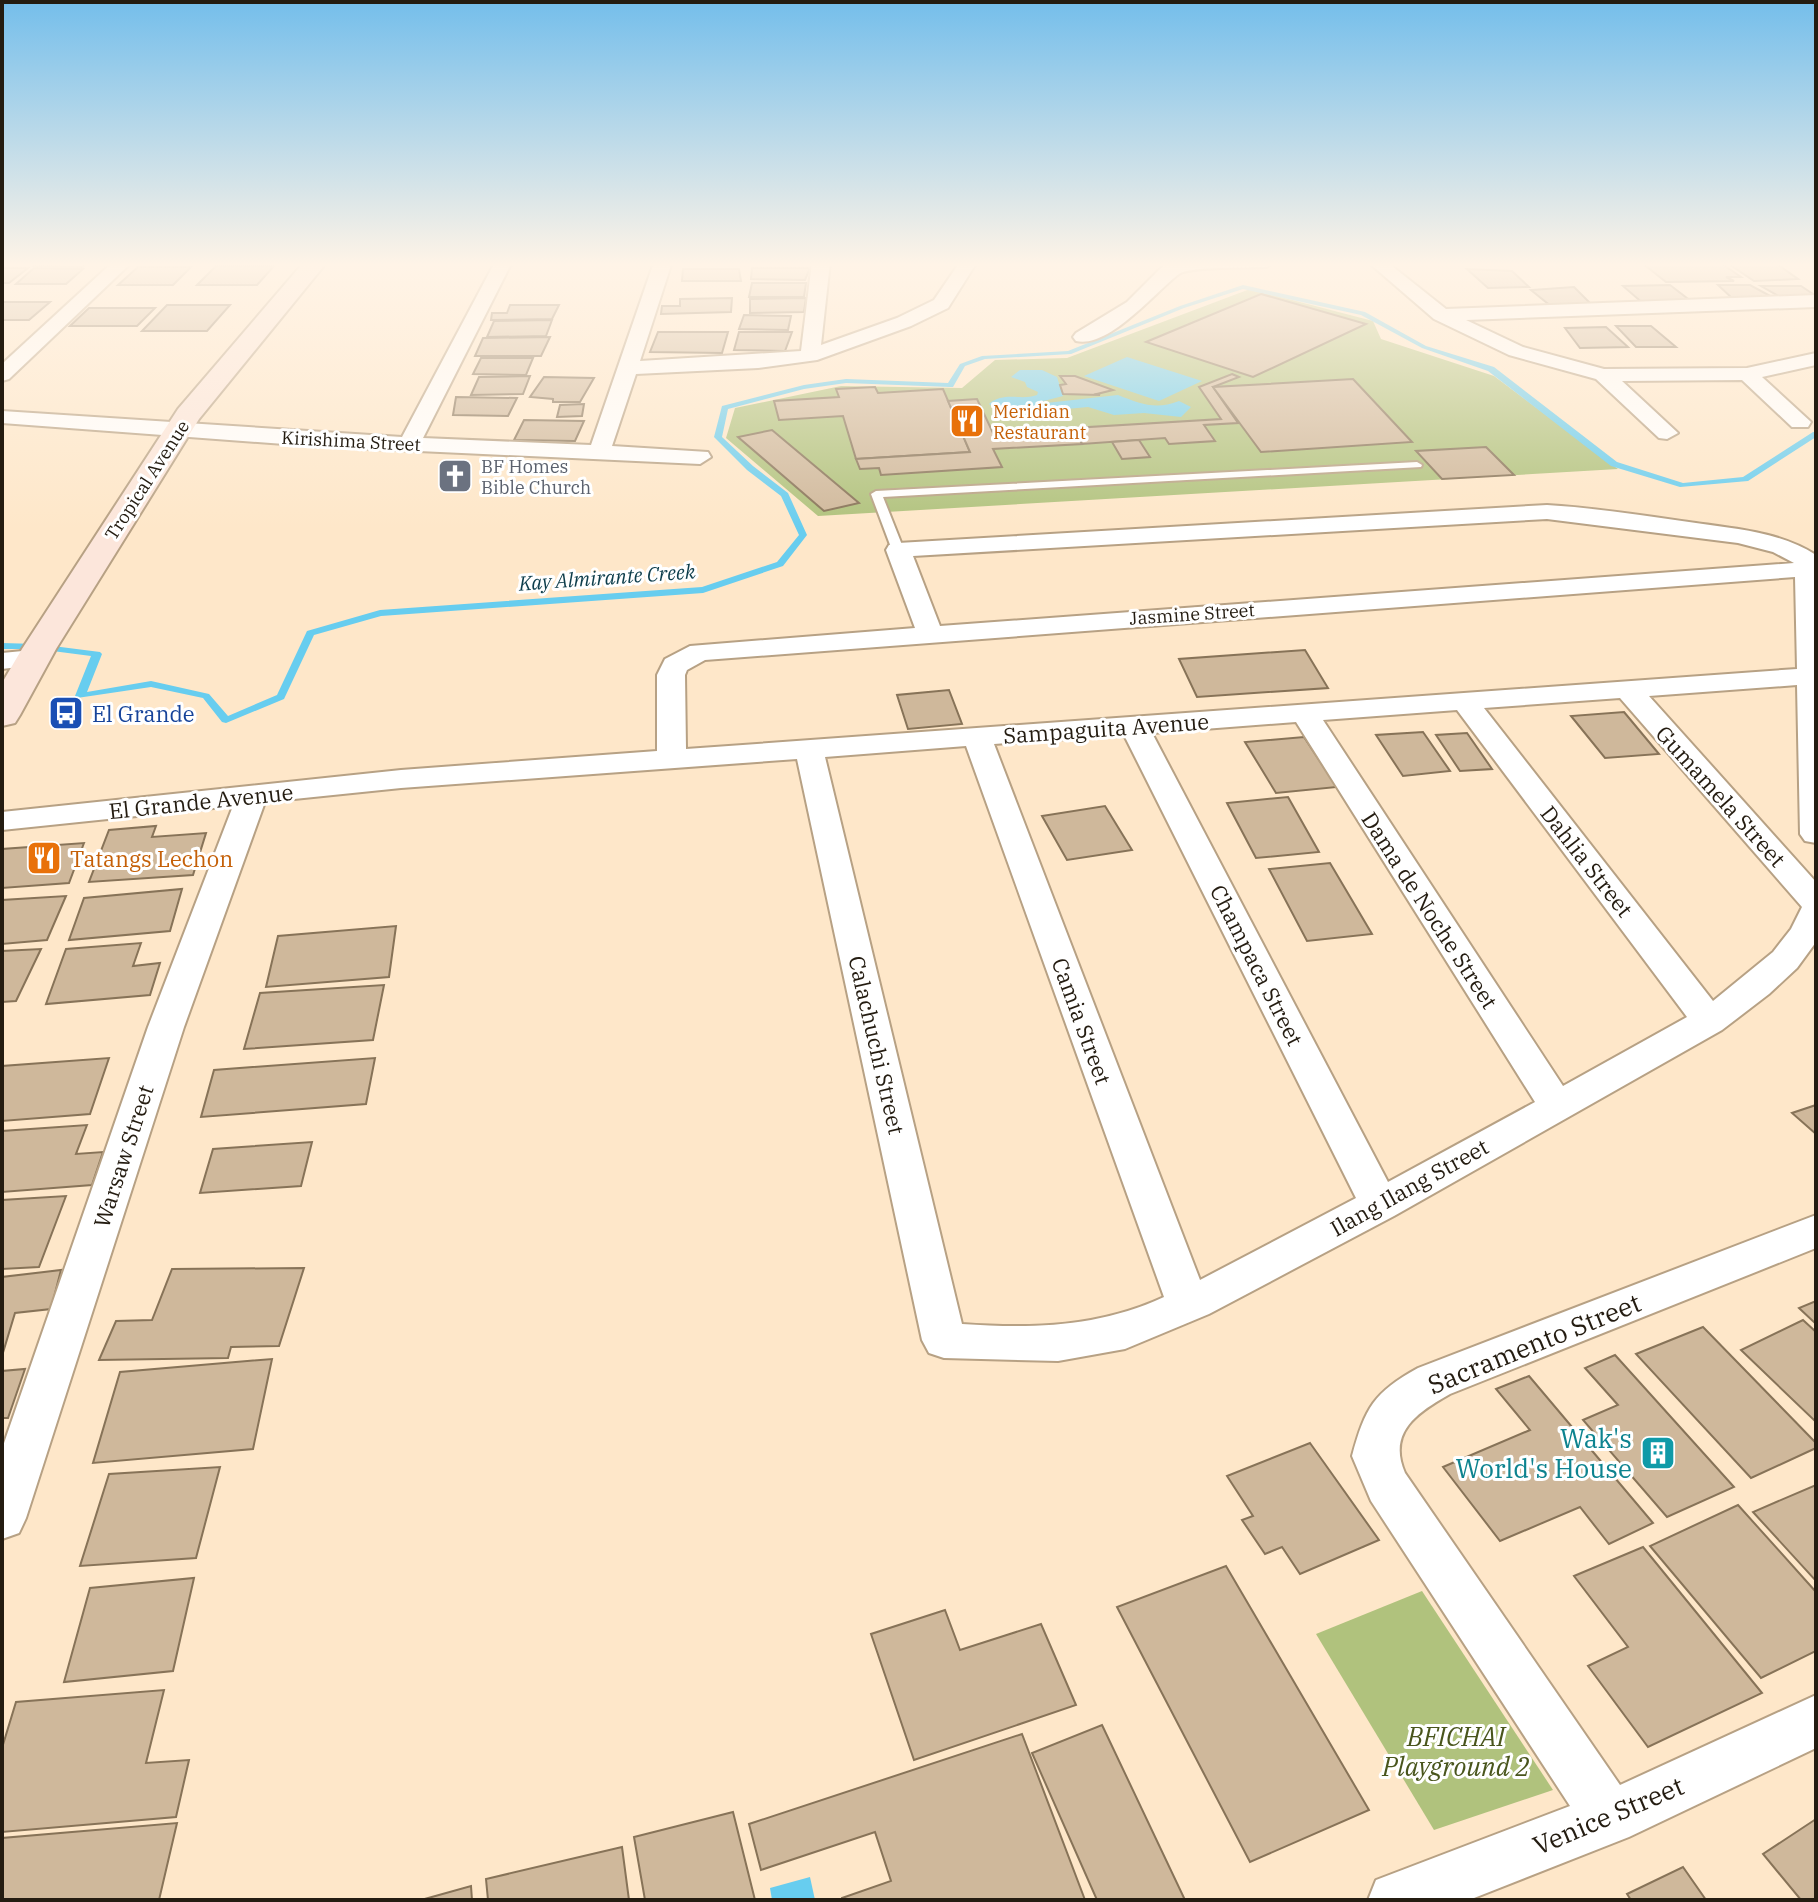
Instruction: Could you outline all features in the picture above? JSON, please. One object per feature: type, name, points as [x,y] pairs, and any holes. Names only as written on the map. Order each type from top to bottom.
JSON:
[{"type":"street","points":[[2,375],[28,351]]},
{"type":"street","name":"Tropical Avenue","points":[[2,715],[18,659],[179,431],[244,351]]},
{"type":"street","points":[[409,444],[458,351]]},
{"type":"street","points":[[600,451],[635,351]]},
{"type":"street","points":[[810,356],[811,351]]},
{"type":"street","points":[[629,368],[758,362],[810,356],[824,351]]},
{"type":"street","points":[[1516,351],[1603,375],[1747,374],[1816,359]]},
{"type":"street","points":[[1747,374],[1800,422]]},
{"type":"street","points":[[1603,375],[1667,433]]},
{"type":"street","name":"Kirishima Street","points":[[2,417],[179,431],[700,457]]},
{"type":"street","points":[[930,633],[898,550],[1547,512],[1618,518],[1757,540],[1797,553],[1807,560],[1816,834]]},
{"type":"street","name":"Jasmine Street","points":[[672,760],[671,675],[675,665],[685,657],[718,649],[1808,569]]},
{"type":"street","name":"Sampaguita Avenue","points":[[401,779],[1811,676]]},
{"type":"street","name":"Gumamela Street","points":[[1627,689],[1816,902]]},
{"type":"street","name":"Dahlia Street","points":[[1464,701],[1709,1021]]},
{"type":"street","name":"Dama de Noche Street","points":[[1304,713],[1557,1106]]},
{"type":"street","name":"Champaca Street","points":[[1134,726],[1380,1205]]},
{"type":"street","name":"Camia Street","points":[[977,737],[1188,1304]]},
{"type":"street","name":"Calachuchi Street","points":[[809,749],[944,1340]]},
{"type":"street","name":"El Grande Avenue","points":[[2,821],[401,779]]},
{"type":"street","name":"Warsaw Street","points":[[2,1518],[166,1027],[252,796]]},
{"type":"street","name":"Ilang Ilang Street","points":[[944,1340],[1006,1346],[1062,1343],[1124,1331],[1188,1304],[1380,1205],[1709,1021],[1754,990],[1781,965],[1808,933],[1816,911]]},
{"type":"street","name":"Sacramento Street","points":[[1610,1818],[1388,1486],[1375,1456],[1385,1419],[1407,1396],[1434,1381],[1816,1231]]},
{"type":"street","name":"Venice Street","points":[[1396,1900],[1610,1818],[1816,1721]]},
{"type":"lane","points":[[898,550],[876,494],[1417,465]]},
{"type":"green space","points":[[1086,351],[1417,351],[1494,376],[1618,469],[818,516],[726,438],[735,408],[841,386],[962,388],[995,360],[1067,358]]},
{"type":"green space","name":"BFICHAI Playground 2","points":[[1422,1591],[1553,1790],[1434,1830],[1316,1634]]},
{"type":"water","points":[[1127,357],[1202,381],[1159,401],[1084,376]]},
{"type":"water","points":[[1020,370],[1042,370],[1057,377],[1063,396],[1036,403],[1038,408],[1035,412],[1005,412],[994,408],[989,404],[1001,398],[1037,395],[1038,392],[1027,387],[1025,382],[1011,377]]},
{"type":"water","points":[[1118,395],[1148,405],[1179,401],[1191,407],[1181,417],[1144,413],[1114,415],[1088,407],[1056,410],[1046,403]]},
{"type":"water","points":[[810,1877],[815,1900],[772,1900],[770,1888]]},
{"type":"building","points":[[477,351],[543,351],[541,356],[475,356]]},
{"type":"building","points":[[650,351],[723,351],[722,353]]},
{"type":"building","points":[[1173,351],[1309,351],[1253,377]]},
{"type":"building","points":[[481,358],[533,358],[526,375],[473,374]]},
{"type":"building","points":[[1232,374],[1239,377],[1213,387],[1238,423],[1204,425],[1215,441],[1169,444],[1165,438],[1082,444],[1073,428],[1221,419],[1199,387]]},
{"type":"building","points":[[530,376],[523,394],[471,395],[479,377]]},
{"type":"building","points":[[1060,376],[1075,376],[1113,390],[1097,394],[1100,395],[1063,394],[1060,385],[1066,384]]},
{"type":"building","points":[[544,377],[594,378],[580,402],[553,402],[553,399],[530,397]]},
{"type":"building","points":[[1353,379],[1412,442],[1261,452],[1213,387]]},
{"type":"building","points":[[875,387],[878,393],[943,389],[970,452],[856,459],[843,416],[779,420],[774,401],[839,397],[836,389]]},
{"type":"building","points":[[456,397],[517,398],[508,416],[453,415]]},
{"type":"building","points":[[977,399],[993,433],[1073,428],[1082,444],[993,449],[1002,467],[881,475],[879,468],[860,469],[856,459],[970,452],[948,401]]},
{"type":"building","points":[[584,404],[582,416],[557,417],[560,405]]},
{"type":"building","points":[[524,420],[584,421],[575,441],[514,440]]},
{"type":"building","points":[[772,430],[859,503],[824,511],[738,437]]},
{"type":"building","points":[[1139,440],[1150,457],[1122,459],[1112,442]]},
{"type":"building","points":[[1486,447],[1514,475],[1442,479],[1416,451]]},
{"type":"building","points":[[1305,650],[1328,688],[1197,697],[1179,659]]},
{"type":"building","points":[[949,690],[962,724],[908,729],[897,695]]},
{"type":"building","points":[[1624,712],[1659,754],[1605,758],[1571,716]]},
{"type":"building","points":[[1423,732],[1450,771],[1403,776],[1376,735]]},
{"type":"building","points":[[1467,733],[1492,769],[1460,771],[1436,735]]},
{"type":"building","points":[[1304,737],[1337,787],[1276,793],[1245,742]]},
{"type":"building","points":[[1288,797],[1319,852],[1256,858],[1227,803]]},
{"type":"building","points":[[1105,806],[1132,850],[1067,860],[1042,816]]},
{"type":"building","points":[[156,826],[152,837],[206,833],[193,875],[89,882],[109,830]]},
{"type":"building","points":[[84,843],[69,883],[2,888],[2,849]]},
{"type":"building","points":[[1330,863],[1372,934],[1307,941],[1269,869]]},
{"type":"building","points":[[182,889],[170,931],[69,940],[84,898]]},
{"type":"building","points":[[66,896],[47,940],[2,944],[2,900]]},
{"type":"building","points":[[396,926],[389,977],[266,987],[278,936]]},
{"type":"building","points":[[141,943],[133,966],[160,963],[150,995],[46,1004],[66,949]]},
{"type":"building","points":[[41,949],[16,1001],[2,1002],[2,951]]},
{"type":"building","points":[[384,985],[373,1040],[244,1049],[260,993]]},
{"type":"building","points":[[109,1058],[90,1114],[2,1121],[2,1066]]},
{"type":"building","points":[[375,1058],[366,1104],[201,1117],[214,1070]]},
{"type":"building","points":[[1816,1105],[1816,1134],[1792,1113]]},
{"type":"building","points":[[87,1125],[76,1154],[103,1152],[92,1185],[2,1192],[2,1131]]},
{"type":"building","points":[[312,1142],[301,1186],[200,1193],[213,1149]]},
{"type":"building","points":[[66,1196],[39,1267],[2,1269],[2,1200]]},
{"type":"building","points":[[304,1268],[279,1346],[231,1347],[228,1358],[99,1360],[116,1321],[152,1320],[172,1269]]},
{"type":"building","points":[[61,1270],[51,1309],[15,1313],[2,1356],[2,1277]]},
{"type":"building","points":[[1816,1301],[1816,1324],[1799,1308]]},
{"type":"building","points":[[1803,1320],[1816,1332],[1816,1422],[1741,1350]]},
{"type":"building","points":[[1703,1327],[1816,1443],[1816,1448],[1751,1478],[1636,1354]]},
{"type":"building","name":"Wak's World's House","points":[[1615,1355],[1734,1487],[1667,1517],[1583,1420],[1618,1405],[1585,1368]]},
{"type":"building","points":[[272,1359],[253,1449],[93,1463],[120,1372]]},
{"type":"building","points":[[25,1369],[8,1418],[2,1418],[2,1371]]},
{"type":"building","points":[[1529,1376],[1653,1523],[1609,1544],[1580,1507],[1500,1541],[1443,1467],[1530,1430],[1496,1389]]},
{"type":"building","points":[[1310,1443],[1379,1540],[1300,1574],[1282,1547],[1265,1554],[1242,1520],[1253,1516],[1227,1476]]},
{"type":"building","points":[[220,1467],[196,1558],[80,1566],[109,1474]]},
{"type":"building","points":[[1816,1485],[1816,1581],[1753,1512]]},
{"type":"building","points":[[1738,1505],[1816,1592],[1816,1651],[1761,1678],[1650,1546]]},
{"type":"building","points":[[1643,1547],[1762,1693],[1648,1747],[1588,1666],[1628,1647],[1574,1576]]},
{"type":"building","points":[[1226,1566],[1369,1810],[1250,1862],[1117,1607]]},
{"type":"building","points":[[194,1578],[173,1671],[64,1682],[90,1588]]},
{"type":"building","points":[[945,1610],[960,1650],[1041,1624],[1076,1705],[914,1760],[871,1634]]},
{"type":"building","points":[[164,1690],[146,1763],[189,1760],[176,1817],[2,1832],[2,1748],[16,1702]]},
{"type":"building","points":[[1102,1725],[1185,1900],[1097,1900],[1032,1753]]},
{"type":"building","points":[[1022,1734],[1085,1900],[842,1900],[891,1881],[875,1832],[761,1870],[749,1824]]},
{"type":"building","points":[[733,1812],[755,1900],[645,1900],[634,1837]]},
{"type":"building","points":[[1816,1819],[1816,1900],[1801,1900],[1763,1854]]},
{"type":"building","points":[[177,1823],[159,1900],[2,1900],[2,1838]]},
{"type":"building","points":[[622,1847],[629,1900],[488,1900],[486,1879]]},
{"type":"building","points":[[1683,1867],[1706,1900],[1631,1900],[1627,1894]]},
{"type":"building","points":[[471,1886],[472,1900],[421,1900]]},
{"type":"waterway","name":"Kay Almirante Creek","points":[[2,646],[37,646],[97,654],[80,696],[151,684],[206,696],[226,720],[281,697],[310,633],[380,613],[703,590],[780,564],[803,535],[785,495],[750,468],[718,437],[725,408],[804,387],[846,381],[950,385],[962,365],[984,357],[1075,351]]},
{"type":"waterway","name":"Kay Almirante Creek","points":[[1435,351],[1491,369],[1614,464],[1683,485],[1745,479],[1816,434]]},
{"type":"place","name":"Meridian Restaurant","points":[[967,421]]},
{"type":"place","name":"BF Homes Bible Church","points":[[455,476]]},
{"type":"place","name":"El Grande","points":[[66,713]]},
{"type":"place","name":"Tatangs Lechon","points":[[44,858]]},
{"type":"place","name":"Wak's World's House","points":[[1658,1453]]}]
